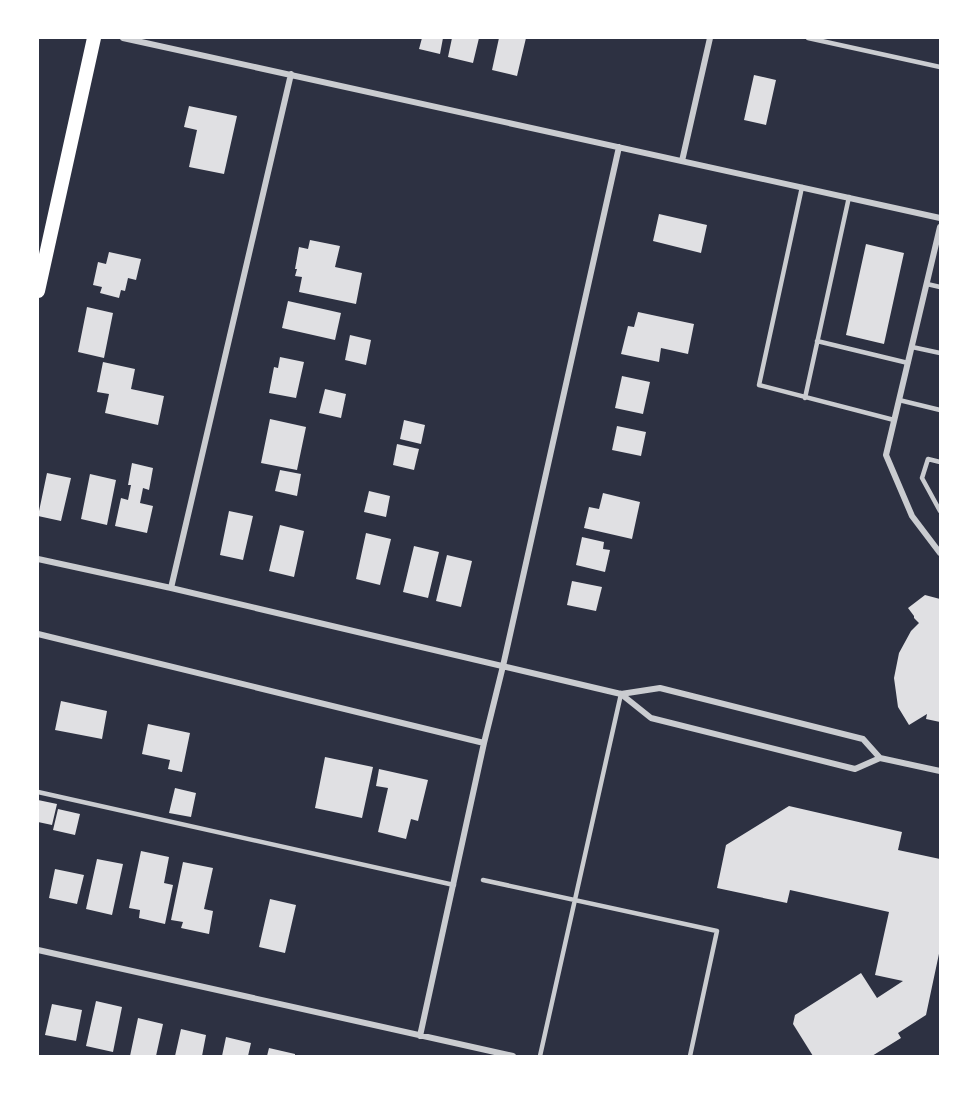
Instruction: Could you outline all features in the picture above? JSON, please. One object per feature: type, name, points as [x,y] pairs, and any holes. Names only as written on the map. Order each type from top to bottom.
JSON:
[{"type":"main road","points":[[38,291],[94,38]]},
{"type":"street","points":[[123,38],[940,218]]},
{"type":"street","points":[[682,161],[710,38]]},
{"type":"street","points":[[171,588],[291,74]]},
{"type":"street","points":[[420,1036],[619,147]]},
{"type":"street","points":[[940,227],[886,455],[912,516],[940,553]]},
{"type":"street","points":[[38,559],[621,694],[660,688],[863,740],[880,758],[940,771]]},
{"type":"street","points":[[38,634],[484,743]]},
{"type":"street","points":[[621,694],[651,718],[855,769],[880,758]]},
{"type":"street","points":[[38,950],[420,1036],[484,1053],[513,1056]]},
{"type":"lane","points":[[808,38],[940,67]]},
{"type":"lane","points":[[802,187],[759,386],[894,420]]},
{"type":"lane","points":[[805,398],[849,197]]},
{"type":"lane","points":[[927,284],[940,286]]},
{"type":"lane","points":[[817,341],[908,363]]},
{"type":"lane","points":[[912,347],[940,353]]},
{"type":"lane","points":[[899,400],[940,410]]},
{"type":"lane","points":[[940,462],[928,459],[922,478],[940,511]]},
{"type":"lane","points":[[540,1056],[621,694]]},
{"type":"lane","points":[[38,792],[454,885]]},
{"type":"lane","points":[[483,880],[717,931],[690,1056]]},
{"type":"building","points":[[422,38],[443,38],[440,54],[419,49]]},
{"type":"building","points":[[452,38],[479,38],[473,63],[448,57]]},
{"type":"building","points":[[499,38],[526,38],[517,76],[492,70]]},
{"type":"building","points":[[754,75],[776,80],[766,125],[744,120]]},
{"type":"building","points":[[189,106],[237,116],[224,174],[189,167],[197,130],[184,127]]},
{"type":"building","points":[[659,214],[707,225],[701,253],[653,241]]},
{"type":"building","points":[[310,240],[340,246],[335,267],[362,273],[356,304],[299,292],[302,277],[295,276],[297,269],[295,269],[299,247],[308,249]]},
{"type":"building","points":[[866,244],[904,253],[884,344],[846,335]]},
{"type":"building","points":[[109,252],[141,259],[136,280],[128,278],[125,291],[121,290],[119,298],[100,293],[102,287],[93,285],[98,262],[106,264]]},
{"type":"building","points":[[288,301],[341,313],[335,340],[282,328]]},
{"type":"building","points":[[87,307],[113,313],[104,358],[78,352]]},
{"type":"building","points":[[638,312],[694,324],[688,354],[661,348],[659,362],[621,354],[628,326],[634,327]]},
{"type":"building","points":[[350,335],[371,340],[366,365],[345,360]]},
{"type":"building","points":[[280,357],[304,362],[296,398],[269,393],[274,367],[278,368]]},
{"type":"building","points":[[103,362],[135,369],[131,389],[164,396],[158,425],[105,413],[109,394],[97,392]]},
{"type":"building","points":[[622,376],[650,382],[643,414],[615,408]]},
{"type":"building","points":[[325,389],[346,394],[341,418],[319,413]]},
{"type":"building","points":[[270,419],[306,427],[297,470],[261,463]]},
{"type":"building","points":[[404,420],[425,425],[421,444],[400,439]]},
{"type":"building","points":[[617,426],[646,432],[641,456],[612,450]]},
{"type":"building","points":[[397,444],[419,449],[414,470],[393,465]]},
{"type":"building","points":[[132,463],[153,468],[149,490],[143,488],[140,503],[153,506],[147,533],[115,526],[121,498],[128,500]]},
{"type":"building","points":[[280,470],[301,474],[297,496],[275,491]]},
{"type":"building","points":[[47,473],[71,478],[61,521],[38,516]]},
{"type":"building","points":[[90,474],[116,480],[107,525],[81,519]]},
{"type":"building","points":[[369,491],[390,496],[386,517],[364,512]]},
{"type":"building","points":[[603,493],[640,502],[632,539],[584,528],[589,507],[599,509]]},
{"type":"building","points":[[229,511],[253,516],[243,560],[220,555]]},
{"type":"building","points":[[280,525],[304,531],[294,577],[269,571]]},
{"type":"building","points":[[366,533],[391,539],[380,585],[356,579]]},
{"type":"building","points":[[582,537],[604,542],[603,549],[610,550],[605,572],[576,565]]},
{"type":"building","points":[[414,546],[439,552],[428,598],[403,592]]},
{"type":"building","points":[[447,555],[472,561],[461,607],[436,601]]},
{"type":"building","points":[[572,581],[602,587],[596,611],[567,605]]},
{"type":"building","points":[[925,595],[940,599],[940,722],[926,719],[927,714],[909,725],[898,707],[894,678],[899,653],[911,631],[919,623],[908,608]]},
{"type":"building","points":[[61,701],[107,711],[102,739],[55,730]]},
{"type":"building","points":[[148,724],[190,733],[182,772],[168,769],[170,760],[142,754]]},
{"type":"building","points":[[325,757],[373,767],[362,818],[315,808]]},
{"type":"building","points":[[379,769],[428,780],[418,821],[411,819],[406,839],[378,832],[388,788],[376,786]]},
{"type":"building","points":[[175,788],[196,793],[191,817],[169,813]]},
{"type":"building","points":[[38,800],[57,804],[52,825],[38,822]]},
{"type":"building","points":[[789,806],[902,832],[898,850],[940,859],[940,949],[926,1015],[898,1033],[901,1038],[872,1056],[813,1056],[793,1024],[795,1015],[861,973],[877,998],[903,981],[875,975],[889,912],[790,890],[787,903],[717,888],[726,845]]},
{"type":"building","points":[[58,809],[80,814],[75,835],[53,830]]},
{"type":"building","points":[[141,851],[169,857],[164,883],[173,885],[165,924],[139,918],[140,910],[129,908]]},
{"type":"building","points":[[97,859],[123,864],[112,915],[86,909]]},
{"type":"building","points":[[183,862],[213,868],[204,909],[213,911],[209,934],[181,928],[183,922],[171,920]]},
{"type":"building","points":[[55,869],[84,875],[77,904],[49,898]]},
{"type":"building","points":[[270,899],[296,905],[285,953],[259,947]]},
{"type":"building","points":[[96,1001],[122,1007],[113,1052],[86,1046]]},
{"type":"building","points":[[52,1004],[82,1010],[76,1041],[45,1035]]},
{"type":"building","points":[[138,1018],[163,1024],[156,1056],[130,1056]]},
{"type":"building","points":[[181,1029],[206,1035],[202,1056],[175,1056]]},
{"type":"building","points":[[226,1037],[251,1043],[248,1056],[222,1056]]},
{"type":"building","points":[[269,1048],[295,1054],[295,1056],[267,1056]]}]
